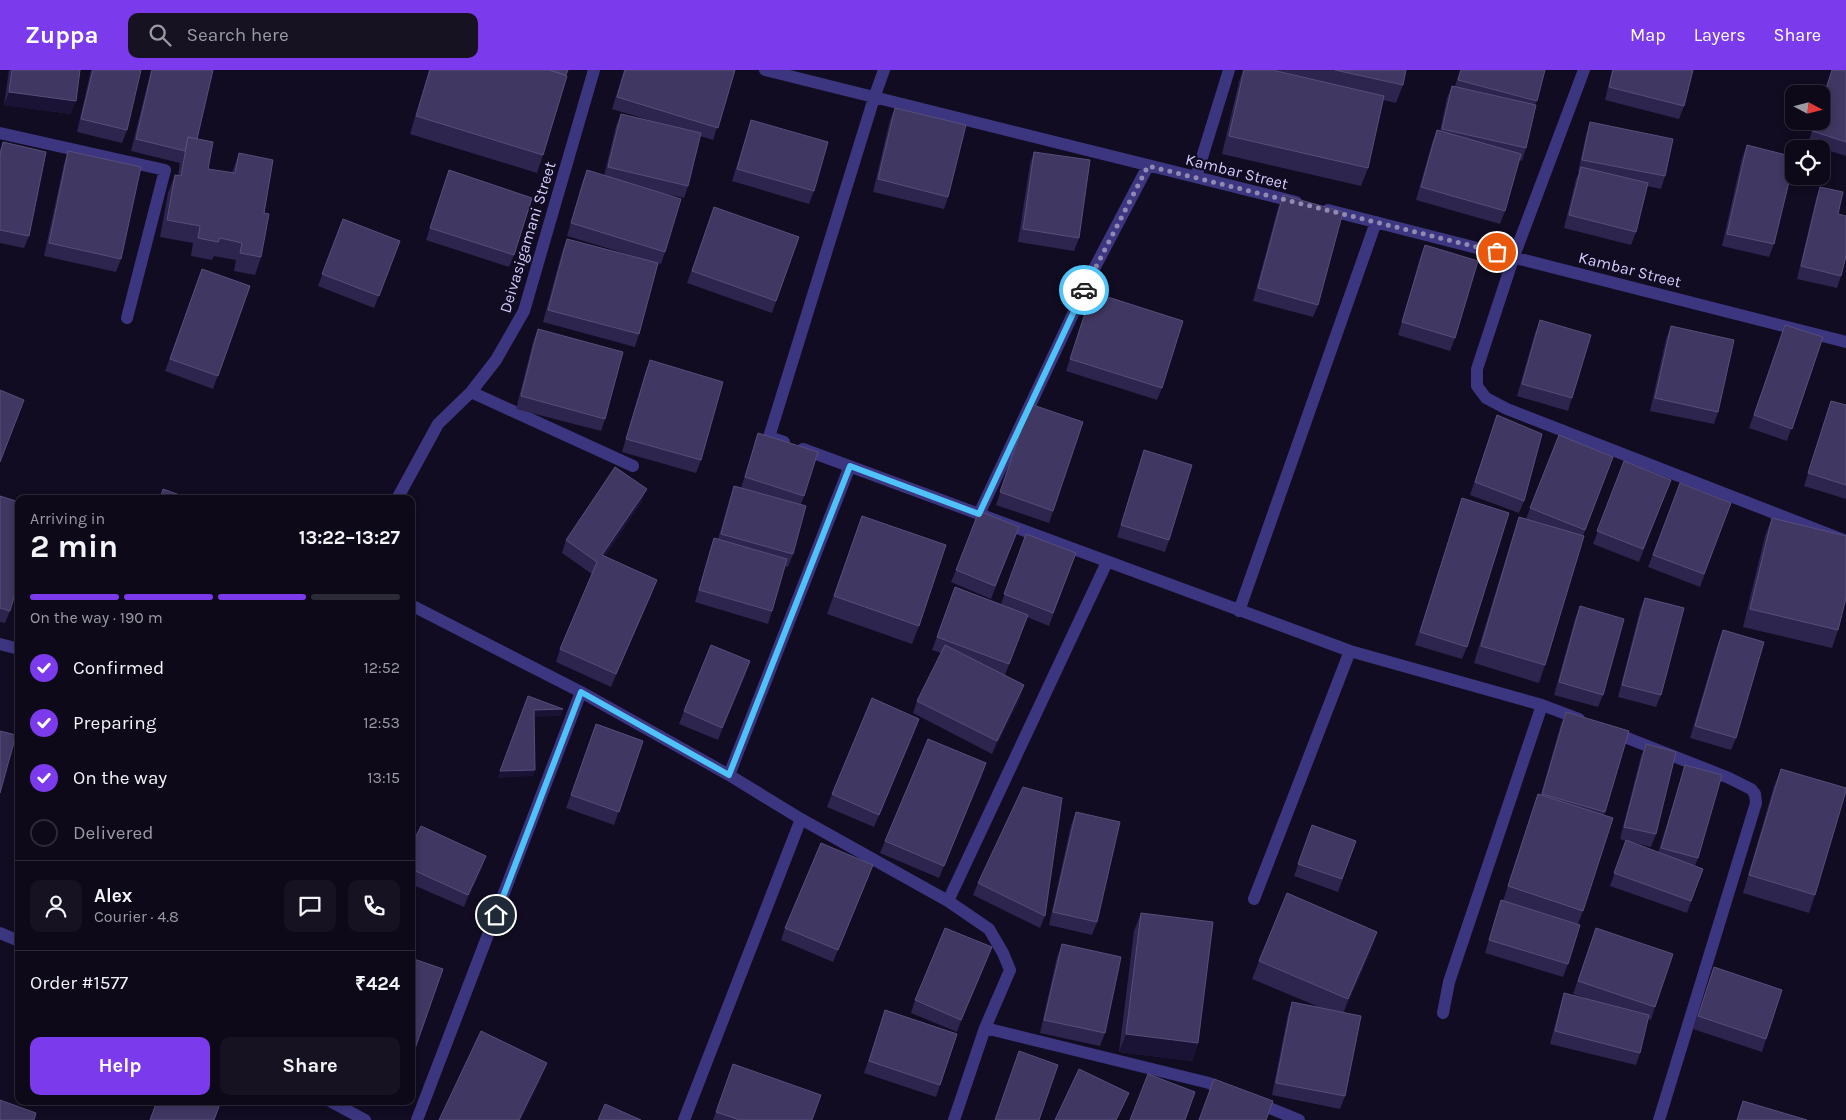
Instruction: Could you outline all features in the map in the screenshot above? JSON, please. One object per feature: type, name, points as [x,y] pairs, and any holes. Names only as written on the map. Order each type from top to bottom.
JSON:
[{"type":"street","name":"Deivasigamani Street","points":[[399,495],[438,424],[471,392],[496,360],[524,311],[594,70]]},
{"type":"street","name":"Kambar Street","points":[[765,70],[1514,256],[1846,342]]},
{"type":"street","points":[[884,70],[769,437],[1350,652],[1542,705],[1586,722]]},
{"type":"street","points":[[1196,177],[1229,70]]},
{"type":"street","points":[[1584,70],[1514,256],[1477,369],[1477,386],[1486,398],[1507,409],[1846,541]]},
{"type":"street","points":[[0,133],[164,170],[127,318]]},
{"type":"street","points":[[979,514],[1095,267],[1148,166]]},
{"type":"street","points":[[1239,610],[1376,222]]},
{"type":"street","points":[[471,392],[633,466]]},
{"type":"street","points":[[729,775],[850,466]]},
{"type":"street","points":[[948,901],[1107,562]]},
{"type":"street","points":[[415,607],[581,692],[729,775],[801,820],[948,901],[990,929],[1003,952],[1010,970],[985,1028],[954,1120]]},
{"type":"street","points":[[0,644],[15,648]]},
{"type":"street","points":[[1254,899],[1350,652]]},
{"type":"street","points":[[417,1120],[581,692]]},
{"type":"street","points":[[1443,1013],[1449,982],[1542,705]]},
{"type":"street","points":[[1604,729],[1729,778],[1751,789],[1755,794],[1756,803],[1659,1120]]},
{"type":"street","points":[[684,1120],[801,820]]},
{"type":"street","points":[[0,933],[15,939]]},
{"type":"street","points":[[985,1028],[1209,1083],[1299,1120]]},
{"type":"street","points":[[337,1105],[365,1120]]},
{"type":"building","points":[[12,70],[80,70],[76,101],[9,92]]},
{"type":"building","points":[[93,70],[141,70],[127,130],[81,119]]},
{"type":"building","points":[[152,70],[213,70],[197,139],[188,137],[185,151],[136,139]]},
{"type":"building","points":[[430,70],[549,70],[567,76],[543,155],[416,116]]},
{"type":"building","points":[[549,70],[568,70],[566,75]]},
{"type":"building","points":[[625,70],[735,70],[718,128],[617,97]]},
{"type":"building","points":[[1244,70],[1272,70],[1384,96],[1368,168],[1229,136]]},
{"type":"building","points":[[1335,70],[1406,70],[1403,85]]},
{"type":"building","points":[[1461,70],[1545,70],[1537,101],[1458,80]]},
{"type":"building","points":[[1613,70],[1693,70],[1684,106],[1609,87]]},
{"type":"building","points":[[1832,70],[1846,70],[1846,142],[1812,131],[1830,130],[1830,85],[1827,85]]},
{"type":"building","points":[[1452,86],[1536,105],[1526,148],[1442,129]]},
{"type":"building","points":[[895,108],[966,125],[948,197],[878,179]]},
{"type":"building","points":[[621,114],[701,133],[688,186],[608,167]]},
{"type":"building","points":[[751,120],[828,142],[814,191],[737,169]]},
{"type":"building","points":[[1590,122],[1673,139],[1665,176],[1582,160]]},
{"type":"building","points":[[1437,130],[1521,154],[1505,211],[1421,187]]},
{"type":"building","points":[[188,137],[213,142],[208,169],[235,173],[239,153],[273,160],[264,213],[269,214],[261,257],[240,253],[242,243],[220,238],[218,242],[198,238],[200,226],[167,220],[175,175],[181,176]]},
{"type":"building","points":[[3,142],[46,152],[29,236],[0,230],[0,155]]},
{"type":"building","points":[[1747,145],[1785,155],[1785,185],[1788,185],[1774,244],[1727,234]]},
{"type":"building","points":[[68,151],[141,167],[121,259],[49,243]]},
{"type":"building","points":[[1034,152],[1090,160],[1079,238],[1023,229]]},
{"type":"building","points":[[1581,167],[1648,183],[1636,232],[1569,215]]},
{"type":"building","points":[[449,170],[532,198],[514,255],[430,228]]},
{"type":"building","points":[[587,170],[681,199],[665,252],[571,223]]},
{"type":"building","points":[[1820,187],[1843,192],[1838,214],[1846,216],[1846,256],[1841,276],[1801,266]]},
{"type":"building","points":[[1283,195],[1343,212],[1318,305],[1258,288]]},
{"type":"building","points":[[714,207],[799,237],[776,301],[692,271]]},
{"type":"building","points":[[343,219],[400,241],[379,296],[322,274]]},
{"type":"building","points":[[567,239],[658,263],[639,334],[548,310]]},
{"type":"building","points":[[1425,245],[1478,261],[1455,338],[1402,322]]},
{"type":"building","points":[[202,269],[250,286],[218,376],[170,359]]},
{"type":"building","points":[[1092,292],[1183,321],[1162,388],[1070,359]]},
{"type":"building","points":[[1540,320],[1591,335],[1572,398],[1522,384]]},
{"type":"building","points":[[1785,325],[1823,337],[1792,429],[1754,415]]},
{"type":"building","points":[[1671,326],[1734,340],[1718,412],[1655,398]]},
{"type":"building","points":[[538,329],[623,352],[605,419],[521,396]]},
{"type":"building","points":[[650,360],[723,382],[701,460],[626,439]]},
{"type":"building","points":[[0,390],[24,400],[0,462]]},
{"type":"building","points":[[1831,401],[1846,405],[1846,485],[1808,473]]},
{"type":"building","points":[[1030,404],[1083,422],[1053,511],[1000,492]]},
{"type":"building","points":[[1497,415],[1542,434],[1524,501],[1475,482]]},
{"type":"building","points":[[758,433],[818,452],[804,496],[745,477]]},
{"type":"building","points":[[1559,435],[1613,457],[1585,530],[1530,508]]},
{"type":"building","points":[[1144,450],[1192,465],[1169,540],[1121,525]]},
{"type":"building","points":[[1624,461],[1671,480],[1643,549],[1597,531]]},
{"type":"building","points":[[615,467],[647,489],[602,555],[657,580],[616,674],[560,649],[597,562],[566,540]]},
{"type":"building","points":[[1680,483],[1731,503],[1704,574],[1653,555]]},
{"type":"building","points":[[734,486],[806,506],[793,554],[721,534]]},
{"type":"building","points":[[163,489],[180,495],[161,495]]},
{"type":"building","points":[[0,496],[15,501],[15,594],[10,611],[0,608]]},
{"type":"building","points":[[1462,498],[1509,513],[1467,647],[1420,632]]},
{"type":"building","points":[[979,511],[1019,527],[995,586],[956,570]]},
{"type":"building","points":[[862,516],[946,545],[919,626],[834,596]]},
{"type":"building","points":[[1519,517],[1584,536],[1545,665],[1481,646]]},
{"type":"building","points":[[1772,518],[1846,536],[1846,598],[1838,630],[1750,609]]},
{"type":"building","points":[[1026,534],[1076,553],[1053,613],[1004,594]]},
{"type":"building","points":[[714,538],[787,559],[772,611],[699,590]]},
{"type":"building","points":[[955,587],[1028,615],[1009,664],[937,637]]},
{"type":"building","points":[[1645,598],[1684,608],[1661,695],[1622,685]]},
{"type":"building","points":[[1580,606],[1624,619],[1603,695],[1559,682]]},
{"type":"building","points":[[1723,630],[1764,642],[1736,738],[1695,726]]},
{"type":"building","points":[[711,645],[750,661],[722,728],[684,711]]},
{"type":"building","points":[[945,645],[1024,685],[997,741],[917,701]]},
{"type":"building","points":[[528,696],[563,709],[534,710],[535,770],[500,771]]},
{"type":"building","points":[[872,698],[919,719],[879,815],[832,794]]},
{"type":"building","points":[[1566,712],[1629,731],[1605,812],[1542,794]]},
{"type":"building","points":[[596,724],[643,741],[619,812],[571,795]]},
{"type":"building","points":[[0,731],[15,735],[15,739],[0,793]]},
{"type":"building","points":[[928,739],[986,763],[944,866],[885,841]]},
{"type":"building","points":[[1646,744],[1676,752],[1656,834],[1624,827]]},
{"type":"building","points":[[1685,765],[1722,775],[1698,858],[1661,848]]},
{"type":"building","points":[[1781,769],[1846,788],[1815,895],[1749,875]]},
{"type":"building","points":[[1023,787],[1062,798],[1045,916],[978,883]]},
{"type":"building","points":[[1538,794],[1613,818],[1583,911],[1508,886]]},
{"type":"building","points":[[1076,812],[1120,822],[1097,922],[1053,912]]},
{"type":"building","points":[[1312,825],[1356,841],[1342,879],[1298,864]]},
{"type":"building","points":[[421,826],[486,856],[468,895],[415,871],[415,838]]},
{"type":"building","points":[[1626,840],[1703,869],[1691,901],[1614,873]]},
{"type":"building","points":[[821,843],[873,865],[838,950],[785,928]]},
{"type":"building","points":[[1287,893],[1377,932],[1348,999],[1259,961]]},
{"type":"building","points":[[1501,900],[1580,925],[1568,964],[1489,940]]},
{"type":"building","points":[[1141,913],[1213,922],[1198,1043],[1126,1034]]},
{"type":"building","points":[[945,928],[992,947],[961,1020],[915,1000]]},
{"type":"building","points":[[1596,928],[1673,954],[1655,1007],[1578,981]]},
{"type":"building","points":[[1062,944],[1121,957],[1105,1033],[1044,1020]]},
{"type":"building","points":[[415,959],[443,969],[415,1049]]},
{"type":"building","points":[[1714,967],[1782,990],[1766,1039],[1698,1016]]},
{"type":"building","points":[[1564,993],[1649,1015],[1640,1053],[1555,1031]]},
{"type":"building","points":[[1292,1002],[1361,1016],[1345,1096],[1276,1083]]},
{"type":"building","points":[[885,1010],[957,1034],[940,1085],[869,1061]]},
{"type":"building","points":[[481,1031],[547,1063],[519,1120],[439,1120]]},
{"type":"building","points":[[1019,1051],[1058,1065],[1039,1120],[995,1120]]},
{"type":"building","points":[[733,1064],[821,1095],[812,1120],[740,1120],[716,1112]]},
{"type":"building","points":[[1079,1069],[1129,1093],[1116,1120],[1055,1120]]},
{"type":"building","points":[[1148,1074],[1195,1092],[1185,1120],[1130,1120]]},
{"type":"building","points":[[1214,1079],[1273,1101],[1266,1120],[1199,1120]]},
{"type":"building","points":[[0,1100],[36,1113],[34,1120],[0,1120]]},
{"type":"building","points":[[1743,1101],[1807,1120],[1737,1120]]},
{"type":"building","points":[[605,1104],[641,1120],[598,1120]]},
{"type":"building","points":[[156,1105],[220,1105],[214,1120],[150,1120]]},
{"type":"way so far","points":[[1084,290],[1148,166],[1497,252]]},
{"type":"route","points":[[496,915],[581,692],[729,775],[850,466],[979,514],[1084,290]]}]
